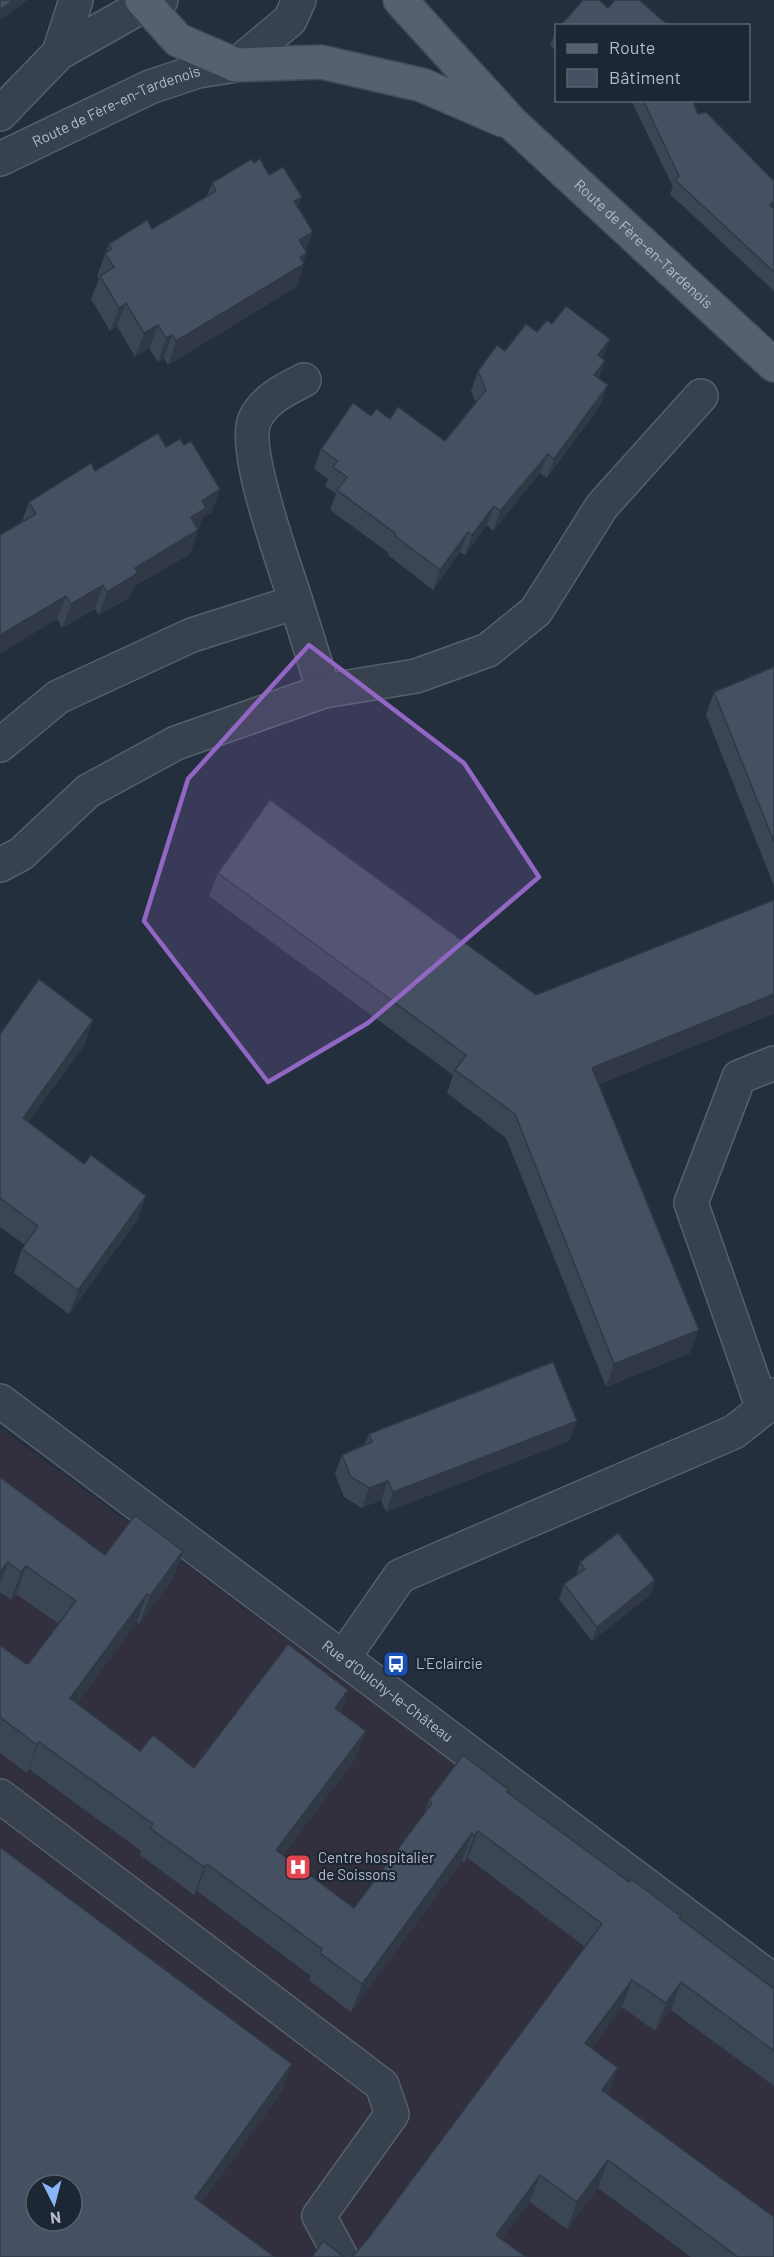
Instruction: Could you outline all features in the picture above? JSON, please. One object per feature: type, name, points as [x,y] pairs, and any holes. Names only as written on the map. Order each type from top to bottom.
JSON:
[{"type":"main road","name":"Route de Fère-en-Tardenois","points":[[400,0],[512,123],[774,364]]},
{"type":"main road","name":"Route de Fère-en-Tardenois","points":[[149,2],[178,40],[236,65],[321,63],[422,85],[512,123]]},
{"type":"street","points":[[59,52],[76,0]]},
{"type":"street","points":[[236,65],[290,20],[299,0]]},
{"type":"street","points":[[0,114],[59,52],[149,2]]},
{"type":"street","name":"Route de Fère-en-Tardenois","points":[[0,159],[150,87],[198,71],[236,65]]},
{"type":"street","points":[[304,380],[274,396],[254,420],[253,463],[324,691]]},
{"type":"street","points":[[0,865],[21,854],[88,791],[176,743],[324,691],[416,676],[488,650],[536,611],[602,506],[701,396]]},
{"type":"street","points":[[0,745],[58,697],[192,635],[296,602]]},
{"type":"street","points":[[343,1658],[399,1576],[734,1432],[769,1402],[691,1203],[739,1077],[774,1063]]},
{"type":"street","name":"Rue d'Oulchy-le-Château","points":[[0,1401],[774,1981]]},
{"type":"street","points":[[0,1796],[382,2085],[392,2114],[319,2216],[341,2257]]},
{"type":"highlighted area","points":[[309,645],[464,763],[539,877],[368,1023],[268,1082],[144,921],[188,779]]},
{"type":"shaded area","name":"Centre hospitalier de Soissons","points":[[0,1428],[774,1998],[774,2257],[0,2257]]},
{"type":"building","points":[[0,0],[14,0],[0,10]]},
{"type":"building","points":[[583,0],[599,0],[608,8],[615,0],[639,0],[667,24],[562,24]]},
{"type":"building","points":[[644,102],[693,102],[698,114],[706,112],[774,181],[774,201],[770,205],[774,209],[774,272],[675,180],[679,176]]},
{"type":"building","points":[[251,159],[254,163],[260,159],[269,175],[283,167],[302,197],[294,201],[313,232],[299,240],[307,253],[300,257],[304,264],[176,341],[172,335],[166,338],[158,325],[144,333],[126,303],[119,308],[100,276],[114,267],[105,253],[112,249],[109,244],[147,220],[152,229],[216,191],[212,183]]},
{"type":"building","points":[[566,306],[610,339],[598,355],[605,361],[594,375],[608,385],[554,459],[548,454],[500,511],[494,506],[472,535],[468,532],[440,570],[337,490],[347,477],[333,467],[337,461],[321,449],[353,403],[371,416],[376,409],[390,419],[398,407],[445,441],[486,390],[478,371],[497,345],[505,351],[526,324],[537,332],[547,320],[552,324]]},
{"type":"building","points":[[158,433],[166,447],[180,439],[184,445],[191,441],[220,489],[202,501],[206,508],[191,517],[198,530],[135,568],[138,573],[107,592],[103,585],[71,604],[66,596],[0,635],[0,535],[36,514],[29,502],[91,463],[95,471]]},
{"type":"building","points":[[774,667],[774,842],[714,692]]},
{"type":"building","points":[[270,800],[536,995],[774,900],[774,994],[592,1068],[699,1330],[614,1364],[515,1114],[455,1070],[466,1055],[218,873]]},
{"type":"building","points":[[39,979],[93,1020],[23,1118],[84,1164],[91,1155],[146,1196],[78,1290],[22,1249],[38,1226],[0,1198],[0,1034]]},
{"type":"building","points":[[553,1362],[577,1421],[393,1492],[388,1481],[369,1488],[351,1477],[342,1455],[372,1442],[369,1434]]},
{"type":"building","points":[[0,1477],[105,1555],[135,1515],[183,1551],[150,1596],[147,1594],[70,1698],[140,1751],[153,1735],[194,1768],[288,1644],[348,1690],[335,1708],[366,1731],[276,1850],[354,1908],[432,1803],[429,1800],[463,1755],[509,1790],[507,1792],[629,1882],[631,1879],[774,1989],[774,2051],[681,1982],[666,2003],[632,1980],[585,2043],[618,2068],[602,2090],[774,2217],[774,2257],[738,2257],[608,2160],[577,2202],[540,2175],[496,2235],[526,2257],[352,2257],[602,1924],[478,1831],[474,1836],[472,1833],[362,1984],[320,1953],[322,1949],[207,1864],[204,1867],[150,1828],[153,1824],[39,1742],[37,1745],[0,1717],[0,1645],[26,1664],[29,1663],[76,1601],[26,1566],[21,1572],[8,1562],[0,1572]]},
{"type":"building","points":[[618,1533],[655,1580],[597,1627],[564,1584],[585,1569],[580,1562]]},
{"type":"building","points":[[0,1847],[292,2064],[195,2198],[275,2257],[0,2257]]},
{"type":"building","points":[[323,2241],[344,2257],[312,2257]]},
{"type":"place","name":"L'Eclaircie","points":[[396,1664]]},
{"type":"place","name":"Centre hospitalier de Soissons","points":[[298,1867]]}]
